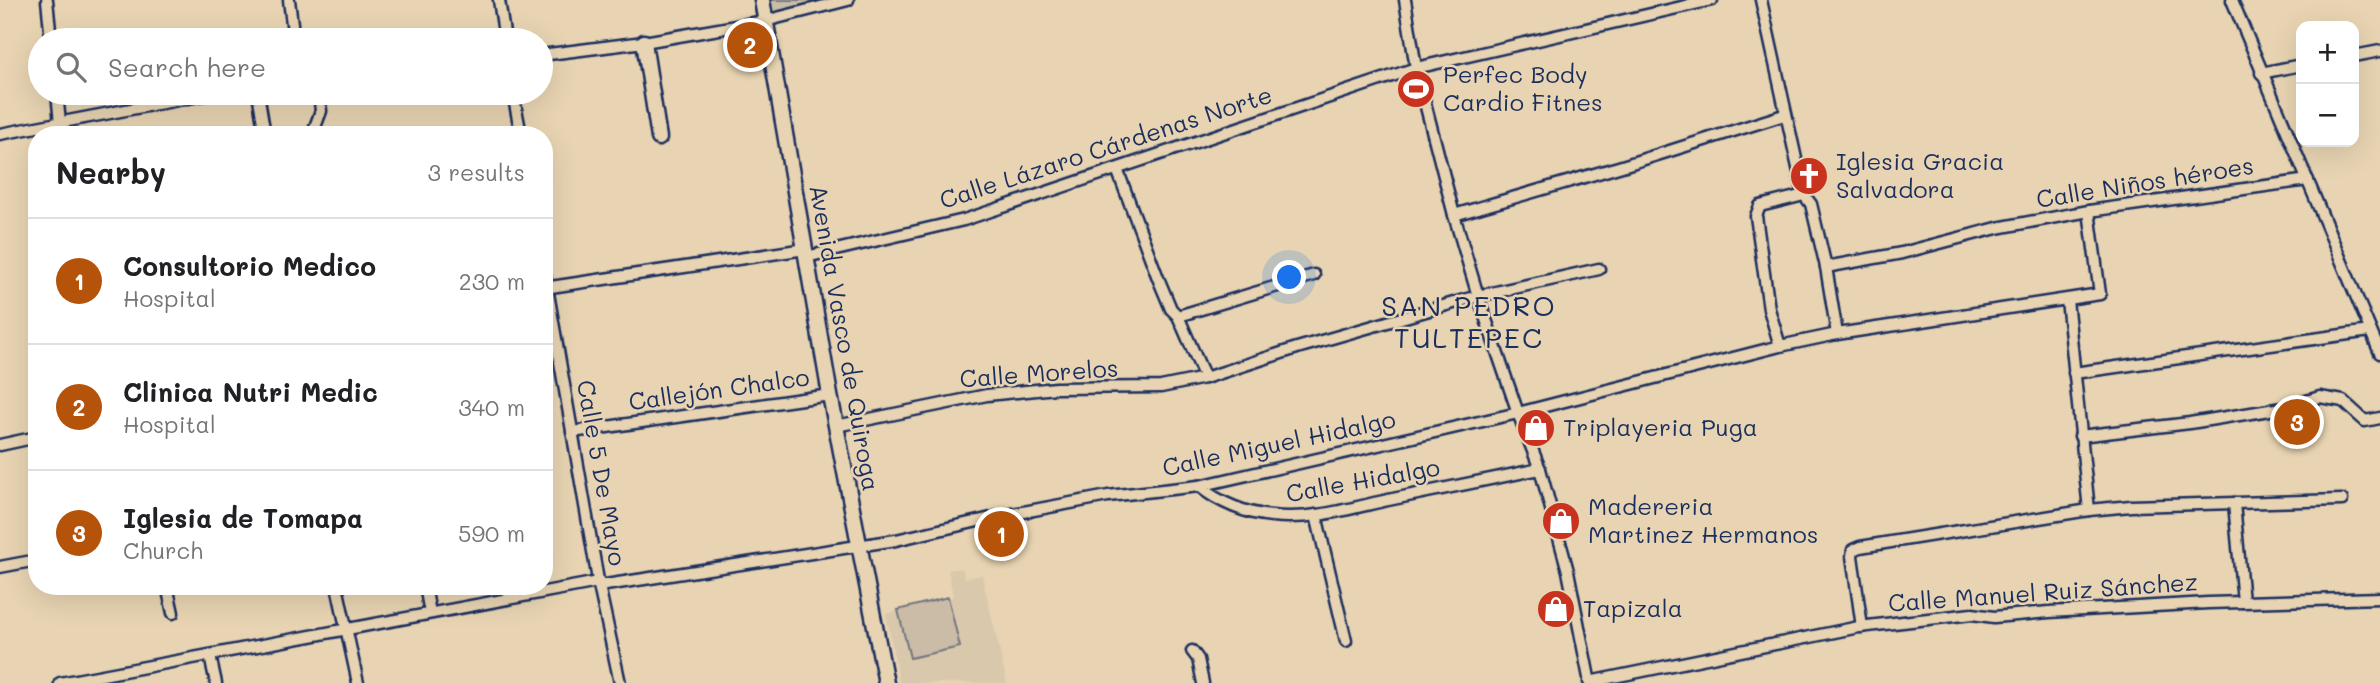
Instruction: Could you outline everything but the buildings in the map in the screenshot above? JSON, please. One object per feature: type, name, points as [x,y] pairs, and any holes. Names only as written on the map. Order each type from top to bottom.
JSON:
[{"type":"street","points":[[47,0],[50,28]]},
{"type":"street","points":[[289,0],[292,28]]},
{"type":"street","points":[[499,0],[503,28]]},
{"type":"street","name":"Avenida Vasco de Quiroga","points":[[761,0],[830,395],[886,683]]},
{"type":"street","points":[[553,53],[765,21],[848,0]]},
{"type":"street","points":[[1405,0],[1416,68],[1454,215],[1478,296],[1540,469],[1568,571],[1589,682]]},
{"type":"street","name":"Calle Lázaro Cárdenas Norte","points":[[553,287],[805,253],[964,220],[1416,68],[1712,0]]},
{"type":"street","points":[[1761,0],[1784,114],[1804,195],[1811,204],[1826,267],[1837,334]]},
{"type":"street","points":[[2232,0],[2380,353]]},
{"type":"street","points":[[644,41],[659,138]]},
{"type":"street","points":[[2359,55],[2380,51]]},
{"type":"street","points":[[2261,73],[2296,66]]},
{"type":"street","points":[[58,105],[59,126]]},
{"type":"street","points":[[44,126],[153,105]]},
{"type":"street","points":[[260,105],[264,126]]},
{"type":"street","points":[[315,126],[320,105]]},
{"type":"street","points":[[515,105],[519,126]]},
{"type":"street","points":[[1454,215],[1622,166],[1784,114]]},
{"type":"street","points":[[0,134],[28,129]]},
{"type":"street","points":[[1117,169],[1171,309],[1178,316],[1205,378]]},
{"type":"street","name":"Calle Niños héroes","points":[[1826,267],[1902,253],[1997,228],[2090,211],[2308,180]]},
{"type":"street","points":[[1780,346],[1769,309],[1756,216],[1760,206],[1804,195]]},
{"type":"street","name":"Calle Miguel Hidalgo","points":[[553,592],[897,540],[991,518],[1108,496],[1199,486],[1518,413],[1780,346],[1837,334],[2100,294],[2090,211]]},
{"type":"street","name":"Calle Morelos","points":[[836,426],[987,395],[1056,388],[1161,387],[1205,378],[1297,348],[1478,296],[1599,269]]},
{"type":"street","points":[[1178,316],[1314,275]]},
{"type":"street","points":[[2067,300],[2089,510]]},
{"type":"street","name":"Calle 5 De Mayo","points":[[553,327],[599,584],[620,683]]},
{"type":"street","points":[[2074,373],[2370,331]]},
{"type":"street","name":"Callejón Chalco","points":[[572,432],[830,395]]},
{"type":"street","points":[[2080,436],[2190,423],[2282,408],[2320,397],[2343,401],[2365,421],[2380,418]]},
{"type":"street","points":[[0,445],[28,439]]},
{"type":"street","name":"Calle Hidalgo","points":[[1199,486],[1213,498],[1256,513],[1286,517],[1316,515],[1540,469]]},
{"type":"street","points":[[1862,627],[1852,556],[1853,550],[1871,545],[2089,510],[2154,504],[2342,500]]},
{"type":"street","points":[[2234,503],[2243,602]]},
{"type":"street","points":[[1316,515],[1346,641]]},
{"type":"street","points":[[0,567],[28,562]]},
{"type":"street","points":[[169,595],[173,613]]},
{"type":"street","points":[[339,595],[358,683]]},
{"type":"street","points":[[427,595],[430,613]]},
{"type":"street","name":"Calle Miguel Hidalgo","points":[[60,683],[535,595]]},
{"type":"street","name":"Calle Manuel Ruiz Sánchez","points":[[1589,682],[1862,627],[1972,614],[1994,617],[2094,609],[2380,598]]},
{"type":"street","points":[[1192,651],[1198,659],[1203,683]]},
{"type":"street","points":[[210,656],[215,683]]},
{"type":"shaded area","points":[[768,0],[830,0],[771,16]]},
{"type":"shaded area","points":[[962,568],[965,578],[982,575],[1007,683],[899,683],[886,614],[953,596],[948,570]]},
{"type":"shaded area","points":[[948,597],[960,647],[910,658],[898,610]]},
{"type":"place","name":"Clinica Nutri Medic","points":[[750,45]]},
{"type":"place","name":"Perfec Body Cardio Fitnes","points":[[1416,89]]},
{"type":"place","name":"Iglesia Gracia Salvadora","points":[[1809,176]]},
{"type":"place","name":"Iglesia de Tomapa","points":[[2297,422]]},
{"type":"place","name":"Triplayeria Puga","points":[[1536,428]]},
{"type":"place","name":"Madereria Martinez Hermanos","points":[[1561,521]]},
{"type":"place","name":"Consultorio Medico","points":[[1001,534]]},
{"type":"place","name":"Tapizala","points":[[1556,609]]},
{"type":"district","name":"SAN PEDRO TULTEPEC","points":[[1469,322]]}]
